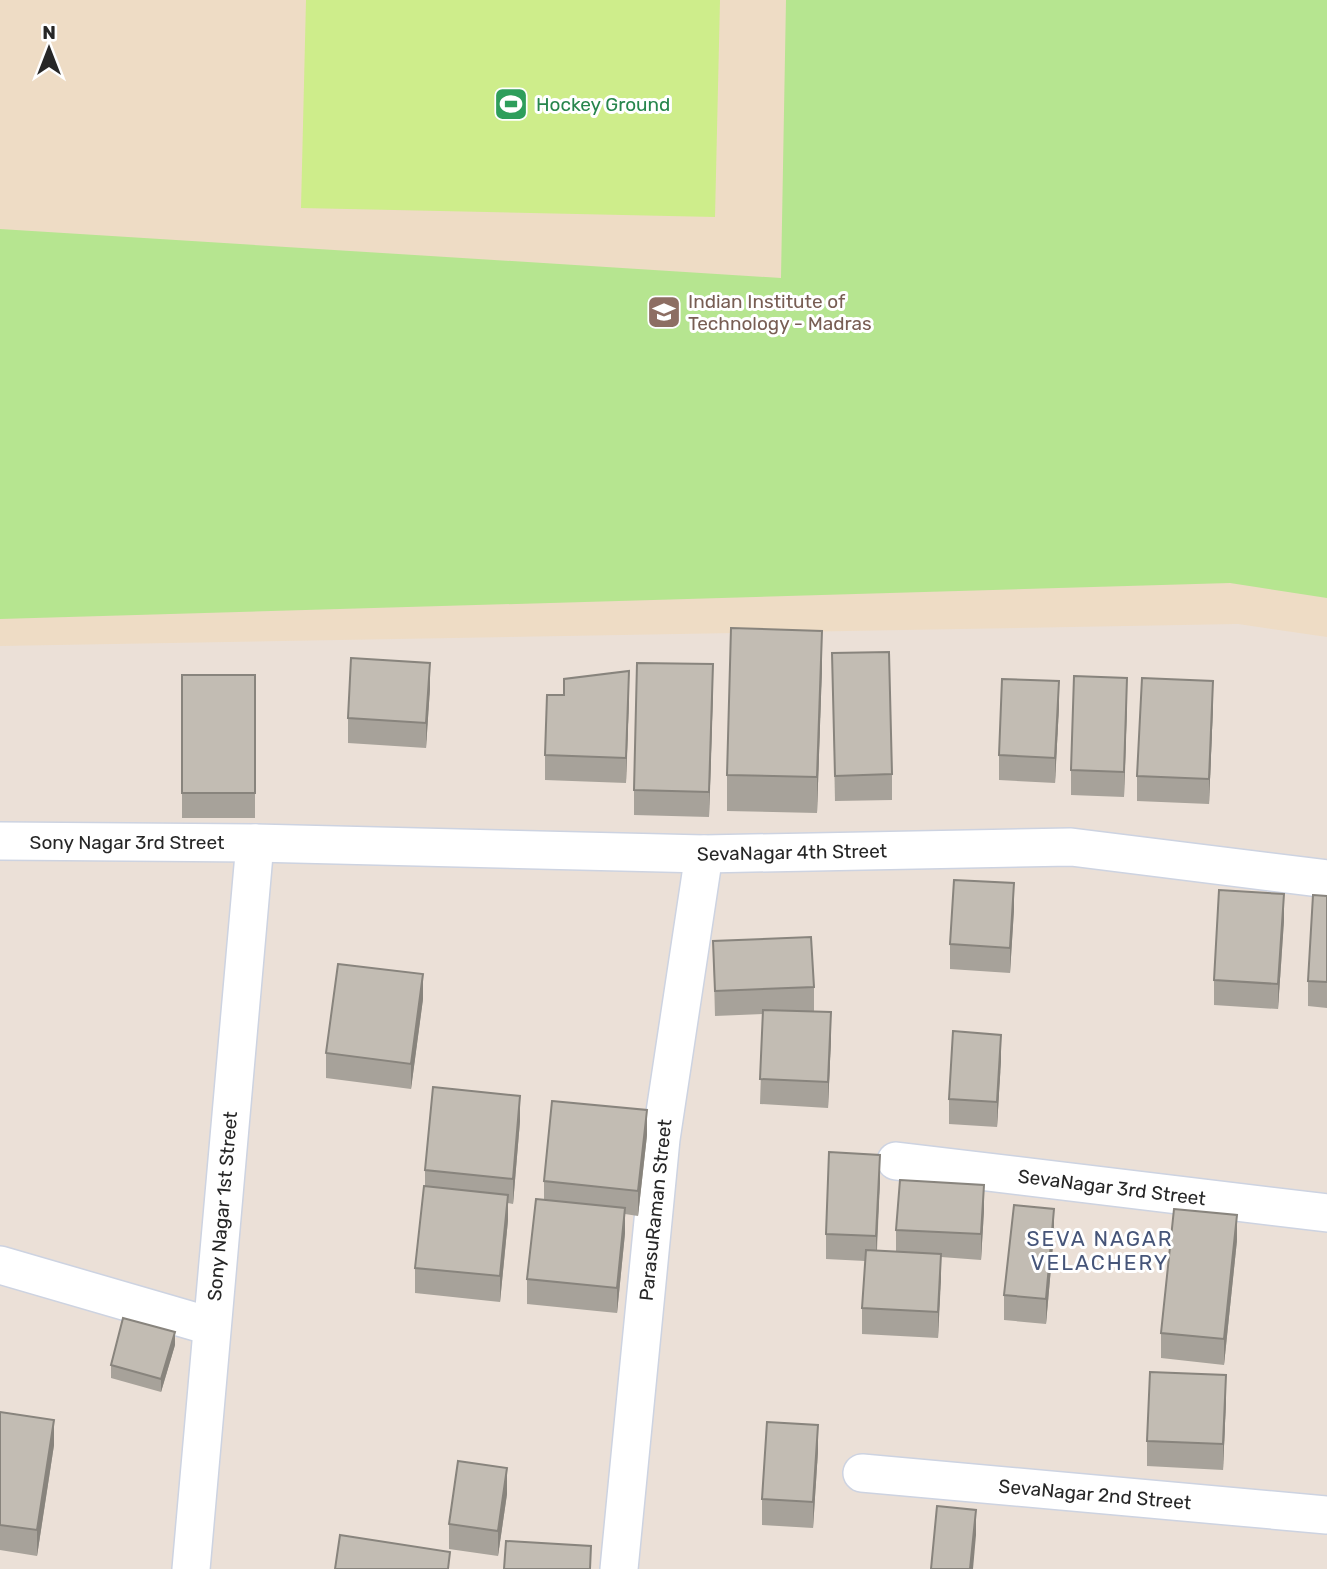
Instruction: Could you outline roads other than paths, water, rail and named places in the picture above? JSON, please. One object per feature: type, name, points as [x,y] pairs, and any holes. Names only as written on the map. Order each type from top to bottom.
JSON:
[{"type":"street","name":"Sony Nagar 3rd Street","points":[[0,841],[255,842]]},
{"type":"street","name":"SevaNagar 4th Street","points":[[255,842],[705,854],[1071,847],[1327,879]]},
{"type":"street","name":"Sony Nagar 1st Street","points":[[191,1569],[255,842]]},
{"type":"street","name":"ParasuRaman Street","points":[[619,1569],[661,1139],[705,854]]},
{"type":"street","name":"SevaNagar 3rd Street","points":[[897,1161],[1327,1213]]},
{"type":"street","points":[[0,1265],[211,1326]]},
{"type":"street","name":"SevaNagar 2nd Street","points":[[862,1473],[1327,1515]]},
{"type":"place","name":"Hockey Ground","points":[[511,104]]},
{"type":"place","name":"Indian Institute of Technology - Madras","points":[[664,312]]},
{"type":"district","name":"SEVA NAGAR VELACHERY","points":[[1100,1251]]}]
